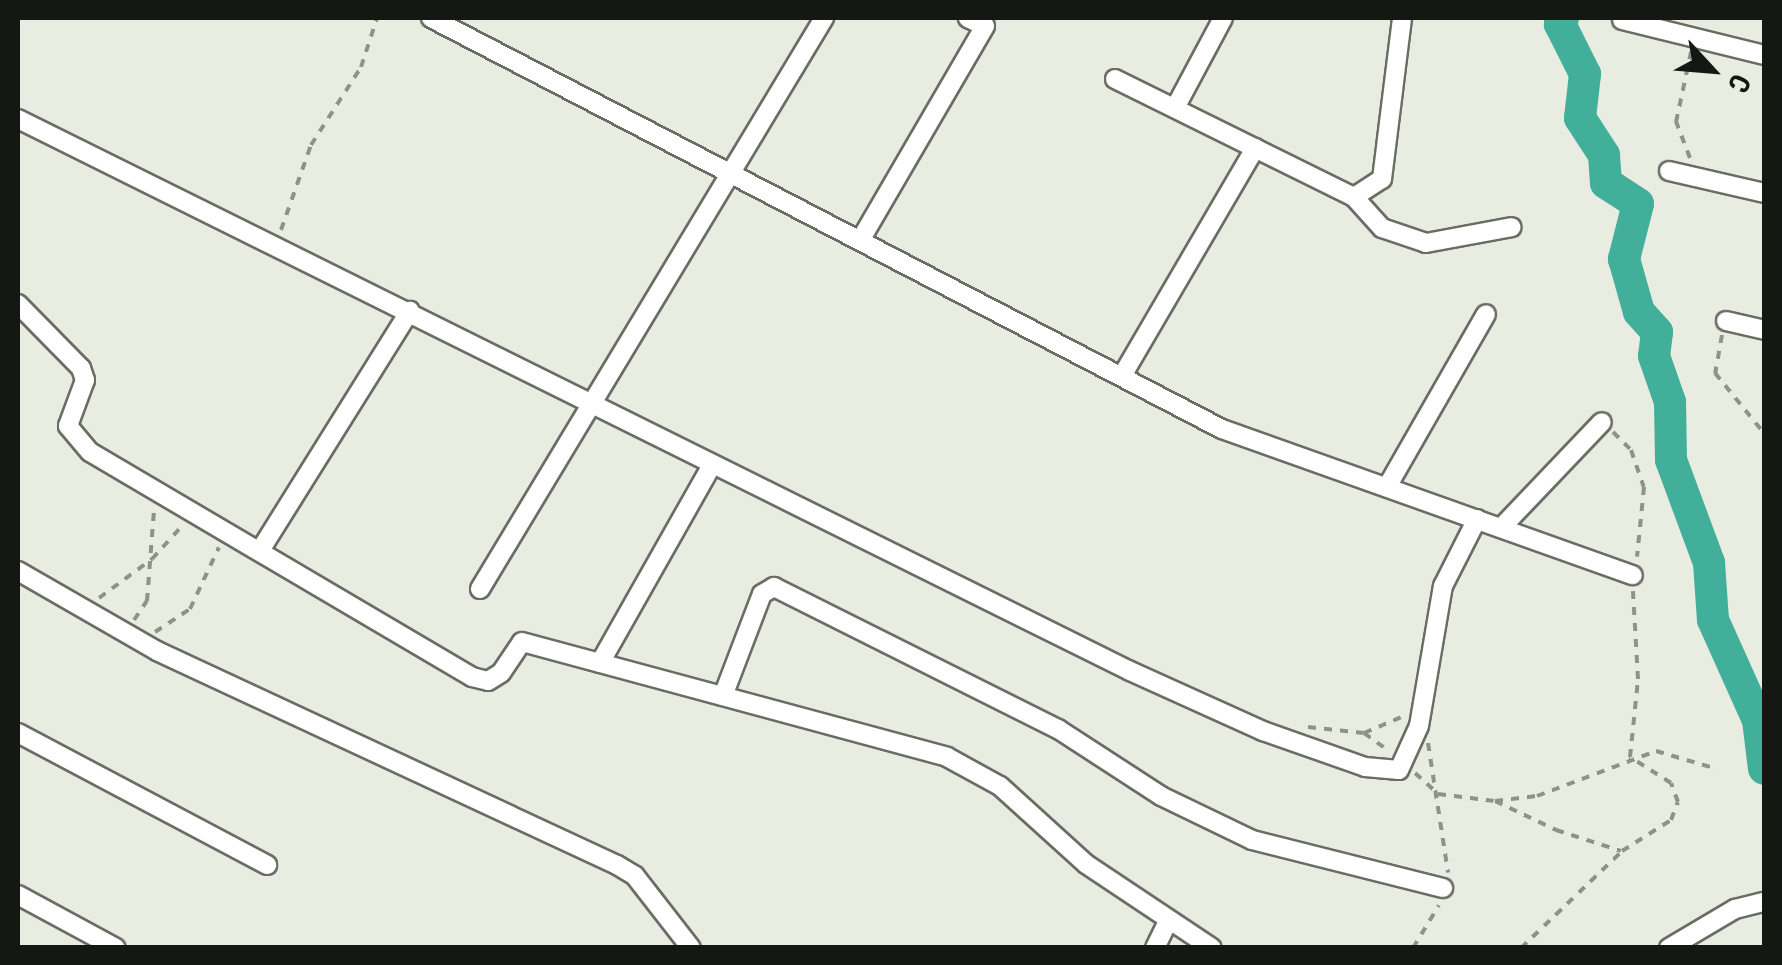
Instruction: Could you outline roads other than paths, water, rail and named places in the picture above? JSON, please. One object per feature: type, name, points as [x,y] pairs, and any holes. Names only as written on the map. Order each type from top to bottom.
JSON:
[{"type":"street","points":[[431,18],[461,24],[728,171],[1222,428],[1633,575]]},
{"type":"street","points":[[480,589],[588,402],[824,18]]},
{"type":"street","points":[[860,238],[984,26],[968,18]]},
{"type":"street","points":[[1175,108],[1223,18]]},
{"type":"street","points":[[1354,197],[1382,178],[1402,18]]},
{"type":"street","points":[[1694,38],[1700,18]]},
{"type":"street","points":[[1622,20],[1764,54]]},
{"type":"street","points":[[1114,79],[1354,197],[1382,228],[1426,242],[1512,228]]},
{"type":"street","points":[[18,119],[712,464],[807,506],[875,546],[1130,671],[1316,751],[1399,770],[1419,726],[1443,586],[1477,519]]},
{"type":"street","points":[[1122,376],[1255,148]]},
{"type":"street","points":[[1669,171],[1764,193]]},
{"type":"street","points":[[18,304],[81,368],[85,380],[68,426],[76,438],[472,677],[488,681],[501,673],[522,642],[969,766],[1086,864],[1212,948]]},
{"type":"street","points":[[261,549],[410,311]]},
{"type":"street","points":[[1388,487],[1486,314]]},
{"type":"street","points":[[1726,321],[1764,330]]},
{"type":"street","points":[[1501,528],[1602,422]]},
{"type":"street","points":[[600,663],[712,464]]},
{"type":"street","points":[[18,571],[133,637],[617,865],[635,876],[691,948]]},
{"type":"street","points":[[722,696],[762,594],[774,587],[1058,729],[1161,796],[1252,840],[1443,888]]},
{"type":"street","points":[[18,733],[267,866]]},
{"type":"street","points":[[18,896],[116,948]]},
{"type":"street","points":[[1669,948],[1735,909],[1764,902]]},
{"type":"street","points":[[1155,948],[1168,921]]},
{"type":"waterway","points":[[1563,18],[1560,24],[1585,74],[1580,118],[1604,155],[1606,183],[1638,204],[1624,259],[1639,312],[1657,332],[1654,356],[1670,402],[1671,460],[1709,563],[1713,620],[1758,720],[1764,769]]}]
